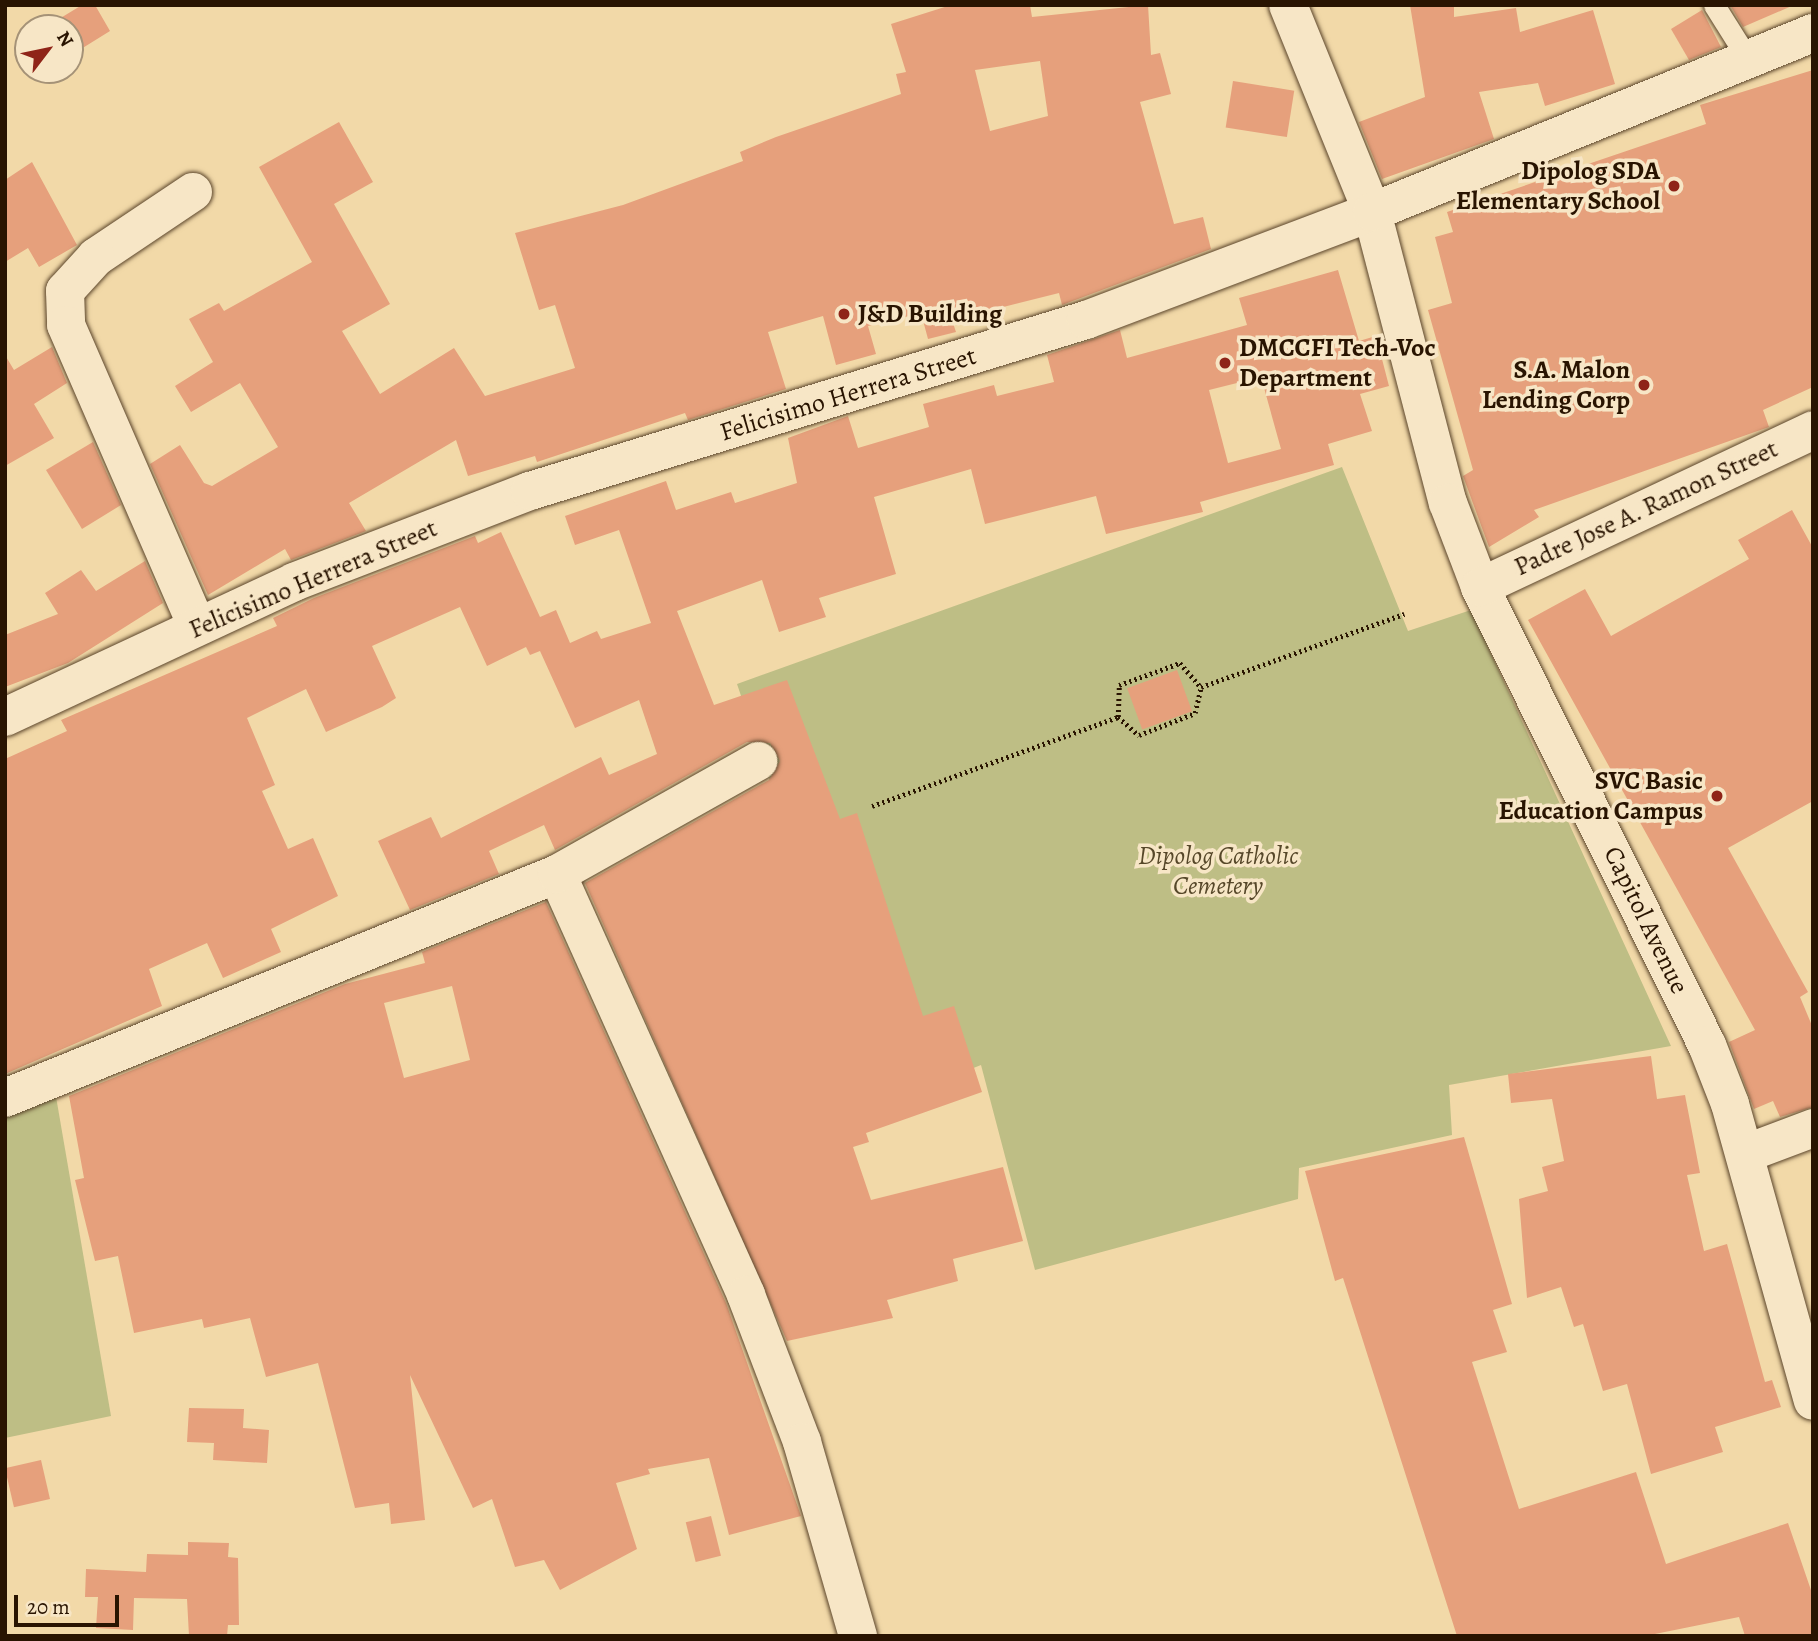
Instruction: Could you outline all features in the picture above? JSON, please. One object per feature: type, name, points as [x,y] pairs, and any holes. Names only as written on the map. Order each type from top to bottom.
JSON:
[{"type":"street","name":"Capitol Avenue","points":[[1288,5],[1372,212],[1448,503],[1480,587],[1707,1045],[1747,1153],[1813,1401]]},
{"type":"street","name":"Felicisimo Herrera Street","points":[[5,717],[197,626],[530,491],[1086,320],[1372,212],[1813,33]]},
{"type":"street","points":[[193,192],[96,257],[65,291],[66,325],[197,626]]},
{"type":"street","name":"Padre Jose A. Ramon Street","points":[[1480,587],[1813,430]]},
{"type":"street","points":[[5,1098],[557,874],[758,761]]},
{"type":"street","points":[[557,874],[746,1294],[802,1442],[858,1636]]},
{"type":"street","points":[[1747,1153],[1813,1128]]},
{"type":"lane","points":[[1714,5],[1748,59]]},
{"type":"path","points":[[1200,687],[1404,614]]},
{"type":"path","points":[[1118,717],[1119,685],[1180,663],[1200,687]]},
{"type":"path","points":[[1118,717],[1139,735],[1195,713],[1200,687]]},
{"type":"path","points":[[872,806],[1118,717]]},
{"type":"green space","name":"Dipolog Catholic Cemetery","points":[[1342,467],[1408,631],[1471,610],[1671,1046],[1449,1085],[1452,1135],[1299,1168],[1298,1199],[1035,1270],[981,1065],[880,1105],[737,684]]},
{"type":"green space","points":[[54,1085],[111,1416],[5,1438],[5,1103]]},
{"type":"building","points":[[82,5],[95,5],[110,31],[84,47],[84,14],[67,14]]},
{"type":"building","points":[[951,5],[1030,5],[1032,17],[1148,5],[1151,55],[1160,53],[1171,94],[1140,102],[1174,224],[1203,217],[1211,249],[1062,305],[1059,293],[952,320],[956,332],[928,339],[921,313],[868,326],[876,354],[836,365],[823,316],[768,332],[786,389],[688,420],[685,413],[537,462],[535,456],[468,476],[456,440],[349,503],[366,531],[291,560],[285,549],[208,595],[150,464],[180,445],[204,483],[212,486],[278,447],[240,383],[191,412],[175,386],[213,362],[189,319],[219,303],[224,311],[312,262],[259,167],[339,122],[373,182],[334,204],[390,304],[342,331],[380,394],[454,348],[485,396],[575,368],[555,305],[539,310],[515,233],[623,205],[743,161],[740,152],[776,137],[901,94],[896,74],[906,72],[891,24]],"holes":[[[1040,61],[1048,116],[990,131],[975,70]]]},
{"type":"building","points":[[1410,5],[1454,5],[1454,17],[1516,8],[1520,32],[1593,10],[1615,84],[1545,106],[1538,83],[1479,92],[1494,139],[1382,179],[1359,122],[1425,97]]},
{"type":"building","points":[[1730,5],[1794,5],[1743,27]]},
{"type":"building","points":[[1702,10],[1721,47],[1689,60],[1671,29]]},
{"type":"building","points":[[1813,70],[1813,387],[1763,410],[1769,427],[1534,510],[1539,517],[1489,547],[1463,476],[1473,470],[1428,310],[1452,303],[1435,237],[1453,232],[1447,212],[1706,124],[1700,105]]},
{"type":"building","points":[[1233,81],[1294,91],[1287,137],[1226,127]]},
{"type":"building","points":[[32,162],[77,245],[39,267],[28,248],[5,262],[5,180]]},
{"type":"building","points":[[1338,270],[1359,341],[1376,336],[1389,386],[1360,394],[1372,431],[1328,444],[1334,465],[1200,502],[1203,512],[1106,534],[1096,496],[985,524],[971,469],[874,497],[896,574],[819,598],[826,617],[779,632],[762,580],[677,611],[714,705],[787,680],[840,819],[857,813],[923,1016],[954,1006],[982,1092],[866,1133],[869,1142],[853,1147],[871,1200],[1003,1167],[1023,1241],[953,1259],[958,1281],[887,1300],[893,1318],[787,1341],[585,883],[769,780],[780,761],[770,743],[747,742],[555,850],[544,825],[489,851],[499,874],[410,910],[378,841],[431,817],[441,838],[601,757],[609,775],[657,754],[639,700],[575,728],[540,651],[530,655],[526,647],[487,666],[460,607],[372,646],[396,698],[382,707],[326,732],[306,689],[247,718],[275,785],[262,791],[288,849],[313,838],[338,896],[271,929],[281,952],[223,978],[207,943],[149,969],[162,1006],[5,1074],[5,759],[67,731],[61,720],[277,626],[273,618],[314,598],[475,536],[478,543],[501,532],[540,617],[556,610],[570,643],[597,631],[601,639],[651,623],[619,530],[575,545],[565,516],[666,481],[676,510],[731,492],[735,503],[797,483],[788,438],[848,416],[858,448],[929,427],[923,404],[994,385],[997,396],[1054,382],[1047,355],[1120,330],[1127,358],[1247,325],[1239,298]],"holes":[[[1261,377],[1281,449],[1228,463],[1209,390]]]},
{"type":"building","points":[[52,347],[67,383],[34,404],[54,438],[5,466],[5,355],[14,370]]},
{"type":"building","points":[[93,442],[121,505],[82,529],[46,470]]},
{"type":"building","name":"SVC Basic Education Campus","points":[[1792,510],[1813,548],[1813,801],[1728,848],[1808,992],[1800,997],[1813,1028],[1813,1107],[1780,1117],[1773,1101],[1754,1109],[1729,1042],[1755,1030],[1528,620],[1585,589],[1611,636],[1749,559],[1738,540]]},
{"type":"building","points":[[145,561],[163,603],[68,663],[5,687],[5,635],[58,614],[45,593],[81,570],[96,591]]},
{"type":"building","points":[[1177,670],[1192,711],[1142,729],[1127,688]]},
{"type":"building","points":[[546,902],[726,1303],[801,1516],[729,1535],[709,1458],[648,1469],[650,1474],[616,1483],[637,1549],[560,1590],[544,1560],[515,1567],[492,1499],[473,1508],[410,1375],[425,1520],[391,1524],[389,1503],[355,1508],[318,1363],[266,1377],[250,1318],[204,1328],[202,1319],[134,1333],[118,1256],[95,1261],[75,1180],[84,1178],[69,1096],[345,984],[425,963],[422,952]],"holes":[[[452,986],[470,1060],[404,1078],[384,1003]]]},
{"type":"building","points":[[1651,1056],[1657,1099],[1685,1095],[1700,1173],[1687,1175],[1704,1251],[1727,1244],[1765,1382],[1772,1380],[1781,1407],[1715,1427],[1723,1452],[1651,1474],[1627,1384],[1603,1391],[1583,1324],[1574,1327],[1561,1287],[1527,1298],[1519,1199],[1548,1191],[1542,1167],[1564,1161],[1552,1099],[1511,1103],[1508,1074]]},
{"type":"building","points":[[1464,1137],[1512,1304],[1493,1310],[1507,1352],[1472,1362],[1519,1509],[1636,1472],[1666,1564],[1788,1523],[1813,1596],[1813,1636],[1745,1636],[1739,1617],[1645,1636],[1457,1636],[1343,1278],[1335,1281],[1305,1171]]},
{"type":"building","points":[[189,1408],[244,1409],[243,1428],[269,1430],[267,1463],[213,1460],[214,1443],[187,1442]]},
{"type":"building","points":[[41,1460],[50,1499],[14,1507],[5,1468]]},
{"type":"building","points":[[711,1516],[721,1556],[696,1562],[686,1522]]},
{"type":"building","points":[[188,1542],[229,1543],[228,1557],[238,1558],[239,1625],[228,1625],[227,1636],[189,1636],[187,1599],[134,1598],[133,1630],[96,1628],[98,1597],[85,1597],[86,1569],[146,1572],[147,1554],[188,1555]]},
{"type":"place","name":"Dipolog SDA Elementary School","points":[[1674,186]]},
{"type":"place","name":"J&D Building","points":[[844,314]]},
{"type":"place","name":"DMCCFI Tech-Voc Department","points":[[1225,363]]},
{"type":"place","name":"S.A. Malon Lending Corp","points":[[1644,385]]},
{"type":"place","name":"SVC Basic Education Campus","points":[[1717,796]]}]
